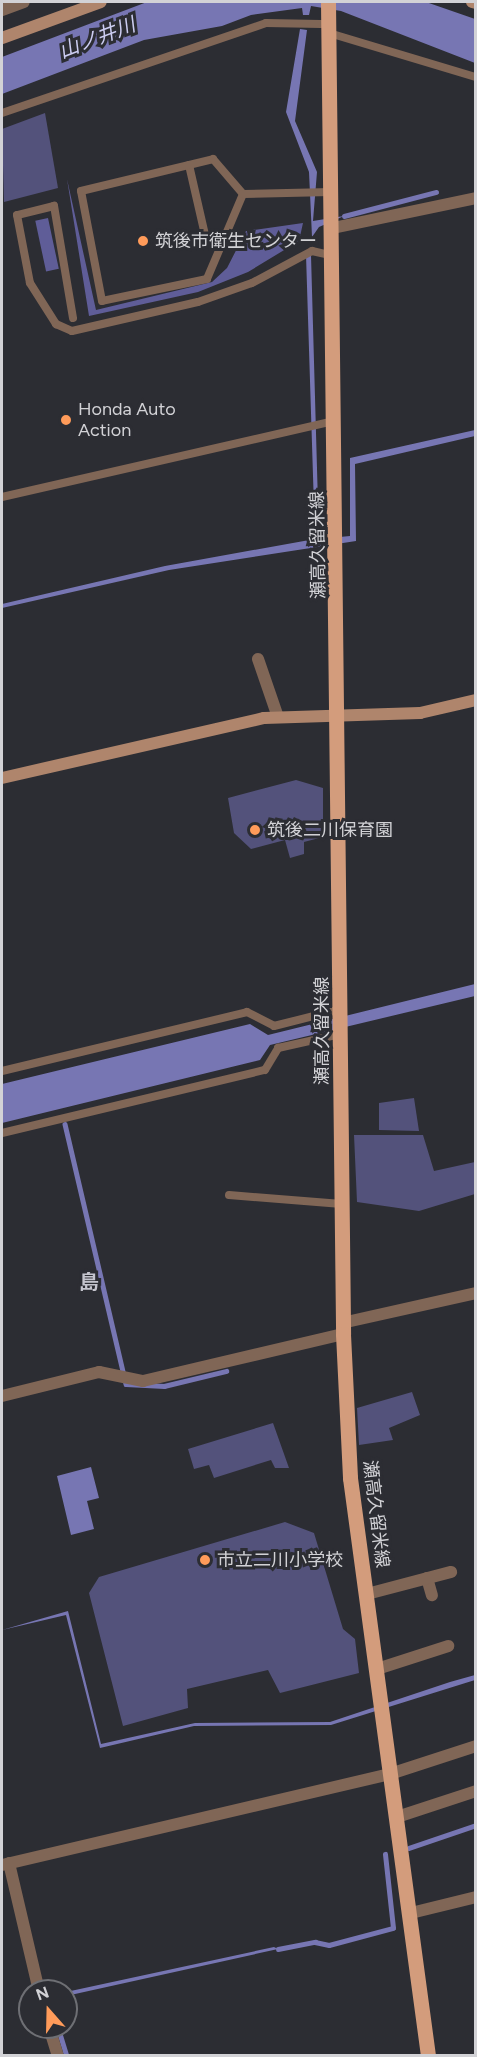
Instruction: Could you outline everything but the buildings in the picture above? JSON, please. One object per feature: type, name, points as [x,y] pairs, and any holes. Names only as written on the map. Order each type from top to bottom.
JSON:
[{"type":"main road","name":"瀬高久留米線","points":[[328,2],[326,26],[333,228],[329,422],[339,713],[343,1328],[350,1478],[411,1913],[428,2055]]},
{"type":"street","points":[[2,10],[24,2]]},
{"type":"street","points":[[2,38],[101,2]]},
{"type":"street","points":[[333,228],[476,198]]},
{"type":"street","points":[[258,659],[278,717]]},
{"type":"street","points":[[2,778],[278,717],[339,713],[420,712],[476,700]]},
{"type":"street","points":[[2,1396],[99,1372],[143,1381],[476,1293]]},
{"type":"street","points":[[367,1594],[451,1572]]},
{"type":"street","points":[[427,1578],[432,1595]]},
{"type":"street","points":[[377,1669],[448,1646]]},
{"type":"street","points":[[36,1979],[5,1864],[390,1774],[476,1746]]},
{"type":"street","points":[[397,1817],[476,1791]]},
{"type":"street","points":[[411,1913],[476,1897]]},
{"type":"street","points":[[53,2039],[58,2055]]},
{"type":"lane","points":[[2,113],[266,23],[326,26],[476,77]]},
{"type":"lane","points":[[213,159],[243,194],[207,279],[102,301],[81,191],[213,159]]},
{"type":"lane","points":[[189,165],[205,235],[215,242],[224,240]]},
{"type":"lane","points":[[243,194],[332,192]]},
{"type":"lane","points":[[73,318],[54,206],[17,214],[30,283],[56,324],[72,332],[198,302],[252,283],[312,251],[333,256]]},
{"type":"lane","points":[[2,497],[329,422]]},
{"type":"lane","points":[[2,1071],[247,1012],[274,1026],[341,1008]]},
{"type":"lane","points":[[2,1133],[265,1070],[278,1048],[342,1034]]},
{"type":"lane","points":[[229,1195],[342,1204]]},
{"type":"shaded area","points":[[45,113],[58,188],[4,202],[2,129]]},
{"type":"shaded area","points":[[67,179],[96,310],[212,282],[227,268],[246,231],[303,223],[299,241],[248,272],[198,292],[89,316]]},
{"type":"shaded area","points":[[48,218],[59,269],[46,272],[35,221]]},
{"type":"shaded area","points":[[296,780],[323,788],[323,837],[304,842],[304,854],[290,858],[285,840],[251,849],[234,833],[228,798]]},
{"type":"shaded area","points":[[414,1098],[419,1131],[379,1130],[379,1103]]},
{"type":"shaded area","points":[[354,1135],[423,1135],[434,1171],[475,1162],[475,1194],[419,1211],[357,1202]]},
{"type":"shaded area","points":[[412,1392],[420,1415],[389,1428],[393,1440],[359,1445],[357,1408]]},
{"type":"shaded area","points":[[273,1423],[289,1468],[275,1468],[271,1460],[214,1478],[209,1465],[194,1469],[188,1449]]},
{"type":"shaded area","points":[[285,1522],[314,1533],[343,1629],[355,1639],[359,1673],[280,1693],[268,1670],[187,1689],[188,1708],[123,1726],[89,1593],[99,1577]]},
{"type":"water","name":"山ノ井川","points":[[147,2],[426,2],[475,19],[475,63],[341,11],[311,6],[309,15],[303,15],[302,8],[251,15],[222,26],[144,40],[2,94],[2,57]]},
{"type":"water","points":[[300,29],[307,30],[295,121],[317,172],[313,221],[344,216],[319,227],[312,237],[309,172],[286,112]]},
{"type":"water","points":[[306,255],[311,255],[319,539],[350,536],[350,458],[475,430],[475,436],[355,464],[356,541],[169,570],[2,608],[2,604],[165,566],[315,539]]},
{"type":"water","points":[[475,984],[475,996],[270,1045],[260,1060],[2,1123],[2,1084],[250,1024],[268,1035]]},
{"type":"water","points":[[91,1467],[99,1498],[87,1501],[94,1529],[71,1535],[57,1476]]},
{"type":"water","points":[[68,1611],[101,1744],[195,1723],[330,1722],[450,1682],[475,1675],[475,1680],[331,1725],[194,1726],[100,1748],[66,1615],[2,1630]]},
{"type":"water","points":[[274,1947],[278,1949],[78,1993],[78,1989]]},
{"type":"waterway","points":[[344,216],[436,192]]},
{"type":"waterway","points":[[65,1124],[126,1384],[164,1386],[226,1371]]},
{"type":"waterway","points":[[409,1848],[476,1825]]},
{"type":"waterway","points":[[278,1949],[315,1942],[329,1945],[393,1928],[385,1854]]},
{"type":"waterway","points":[[62,2039],[67,2056]]},
{"type":"place","name":"筑後市衛生センター","points":[[143,241]]},
{"type":"place","name":"Honda Auto Action","points":[[66,420]]},
{"type":"place","name":"筑後二川保育園","points":[[255,830]]},
{"type":"place","name":"市立二川小学校","points":[[205,1560]]},
{"type":"district","name":"島","points":[[89,1282]]}]
